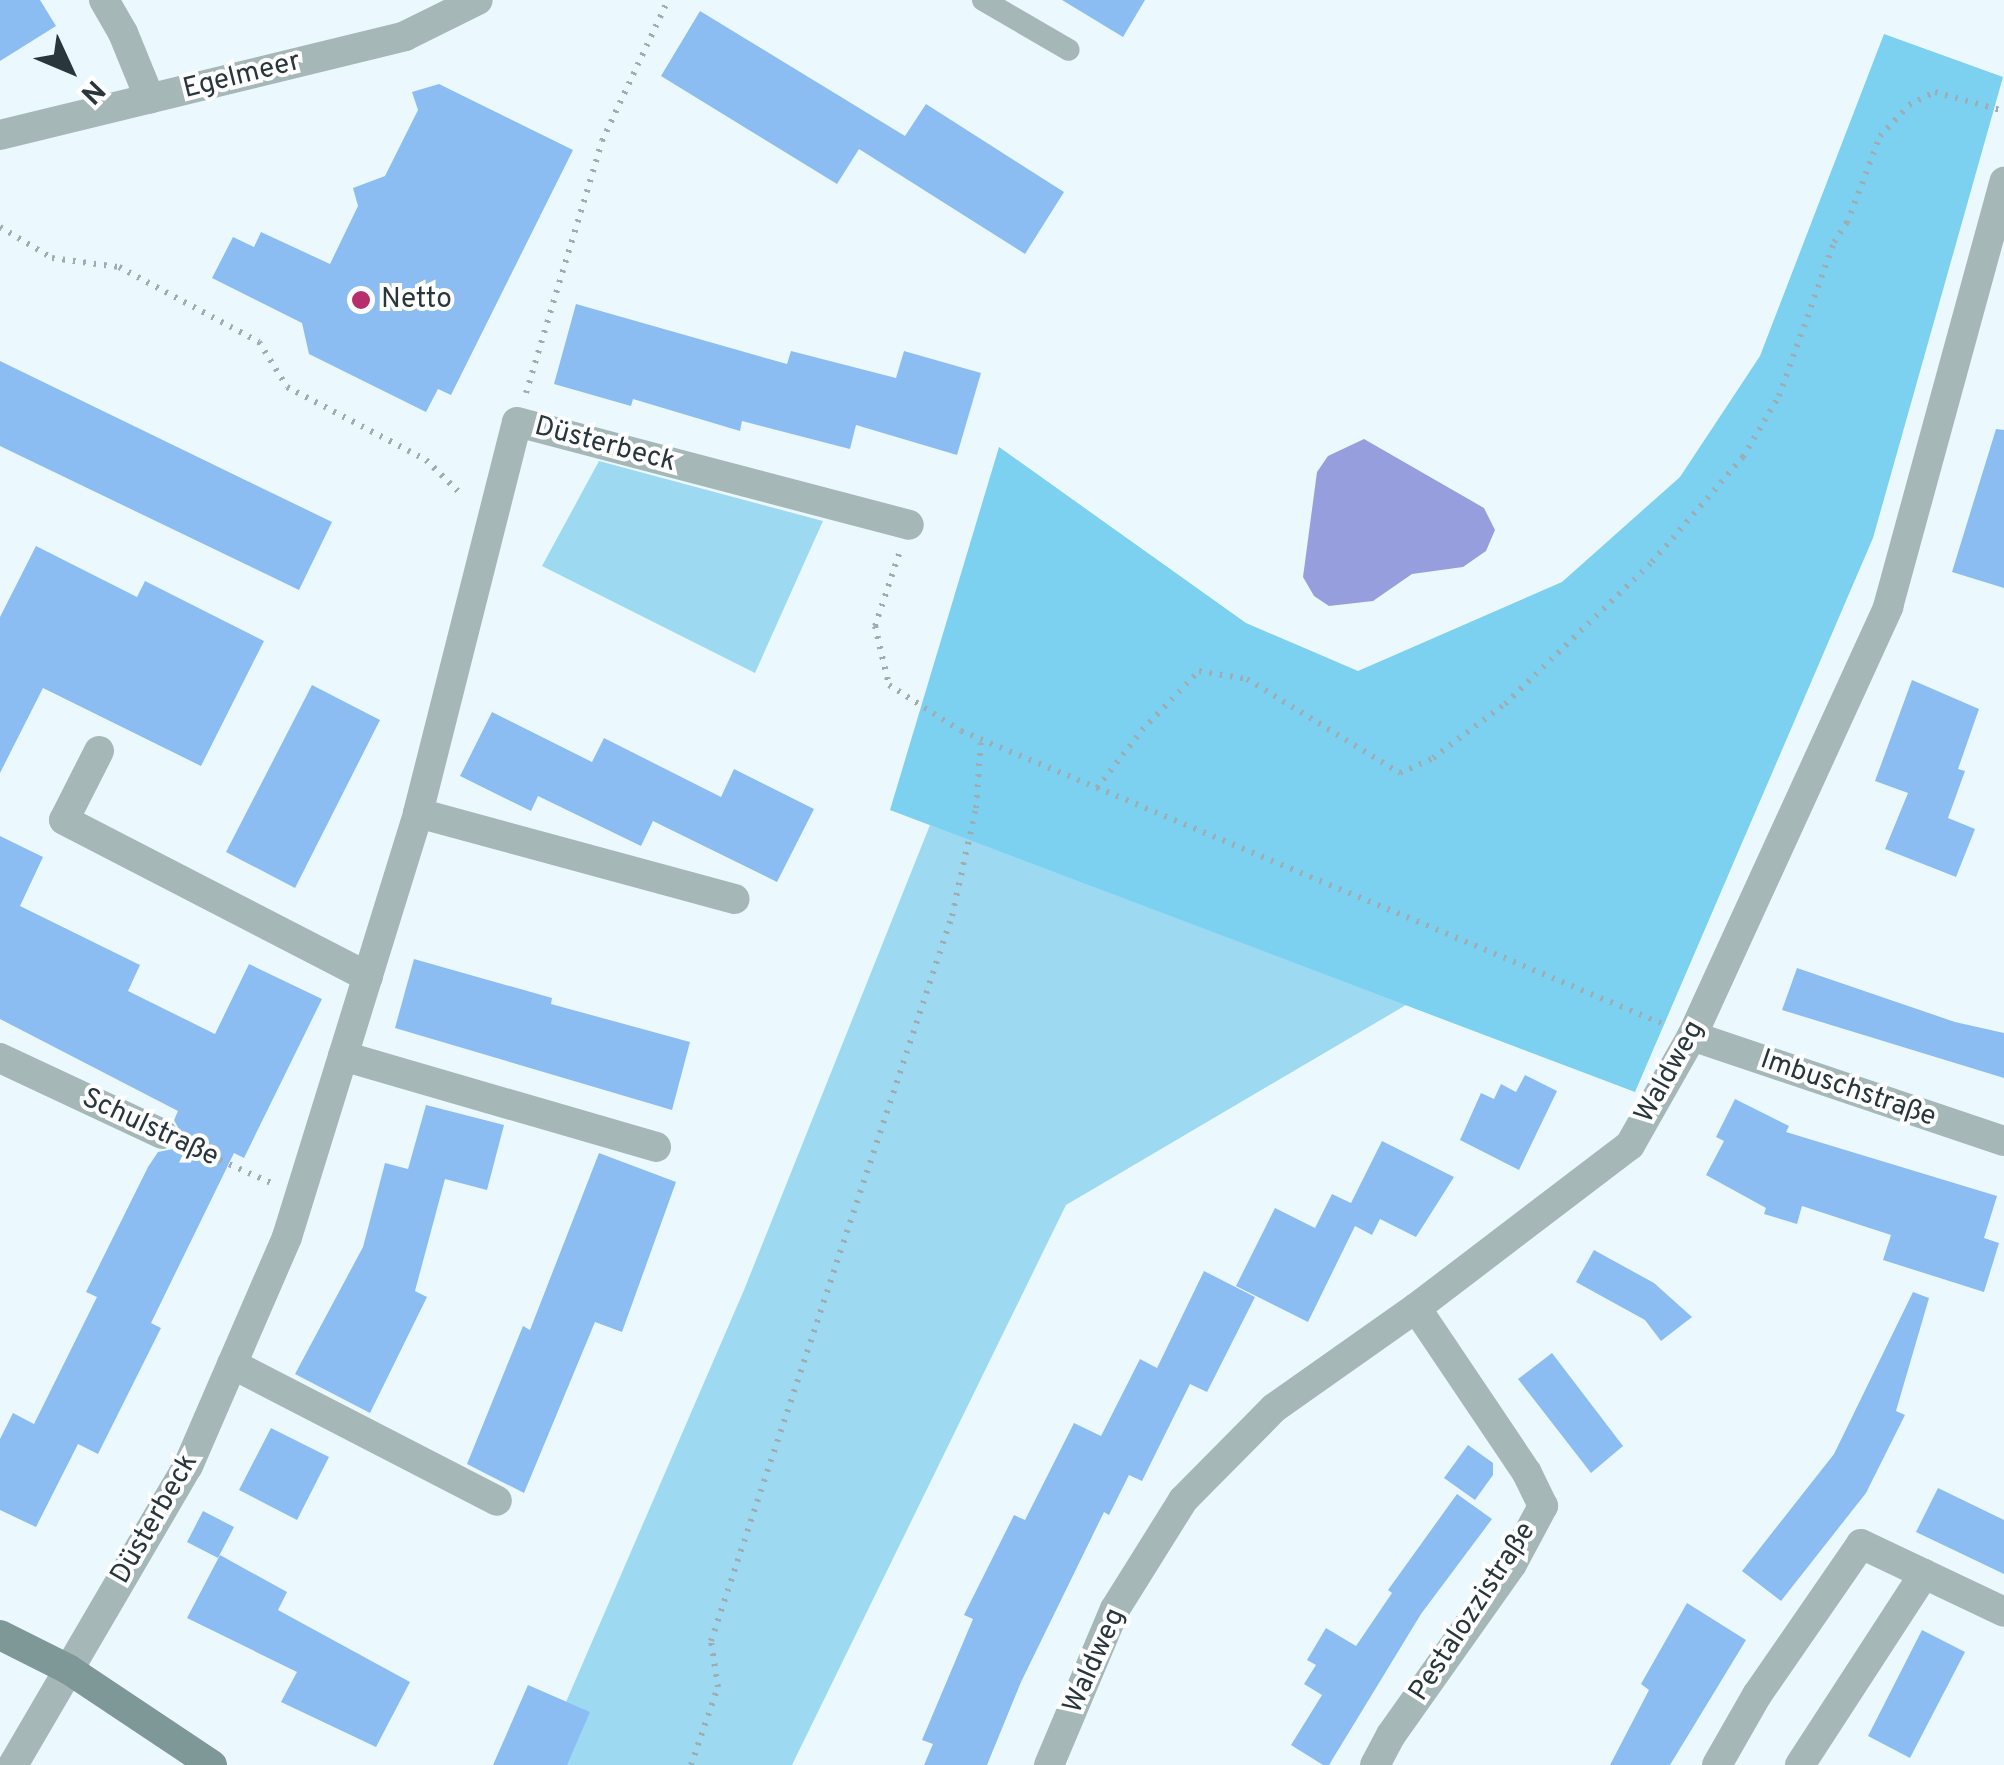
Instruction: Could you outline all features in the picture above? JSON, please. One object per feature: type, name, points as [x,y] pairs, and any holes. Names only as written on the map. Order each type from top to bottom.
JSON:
[{"type":"street","points":[[104,0],[123,32],[150,99]]},
{"type":"street","name":"Egelmeer","points":[[0,135],[405,36],[478,0]]},
{"type":"street","name":"Waldweg","points":[[1049,1765],[1115,1610],[1183,1500],[1274,1408],[1416,1308],[1630,1145],[1692,1036],[1888,607],[2004,182]]},
{"type":"street","name":"Düsterbeck","points":[[13,1765],[188,1466],[300,1196],[418,814],[516,422],[909,525]]},
{"type":"street","points":[[100,752],[64,820],[368,977]]},
{"type":"street","points":[[418,814],[736,899]]},
{"type":"street","name":"Imbuschstraße","points":[[1692,1036],[2004,1142]]},
{"type":"street","points":[[343,1056],[656,1147]]},
{"type":"street","name":"Schulstraße","points":[[0,1058],[162,1134]]},
{"type":"street","name":"Pestalozzistraße","points":[[1375,1765],[1512,1564],[1542,1506],[1527,1472],[1416,1308]]},
{"type":"street","points":[[232,1364],[497,1500]]},
{"type":"street","points":[[1717,1765],[1757,1695],[1861,1544],[2004,1612]]},
{"type":"street","points":[[1800,1765],[1924,1574]]},
{"type":"street","points":[[0,1634],[68,1669],[212,1765]]},
{"type":"lane","points":[[983,0],[1069,50]]},
{"type":"path","points":[[516,422],[602,141],[668,0]]},
{"type":"path","points":[[1097,788],[1142,730],[1199,671],[1248,679],[1400,773],[1433,758],[1505,704],[1652,562],[1744,457],[1779,396],[1834,242],[1847,224],[1880,136],[1909,105],[1935,92],[2004,111]]},
{"type":"path","points":[[0,227],[52,258],[119,267],[259,342],[287,387],[426,460],[468,502],[493,508]]},
{"type":"path","points":[[909,525],[875,626],[889,685],[981,740],[1692,1036]]},
{"type":"path","points":[[691,1765],[718,1687],[710,1641],[952,916],[976,808],[981,740]]},
{"type":"path","name":"Schulstraße","points":[[162,1134],[300,1196]]},
{"type":"shaded area","points":[[1884,34],[2003,77],[1873,538],[1635,1092],[890,810],[999,447],[1246,623],[1358,671],[1562,582],[1680,477],[1760,356]]},
{"type":"shaded area","points":[[1364,439],[1484,508],[1495,530],[1486,551],[1463,567],[1412,574],[1373,601],[1329,606],[1314,596],[1303,577],[1317,472],[1328,456]]},
{"type":"shaded area","points":[[599,461],[823,521],[755,673],[542,566]]},
{"type":"shaded area","points":[[930,825],[1406,1005],[1066,1205],[792,1765],[545,1765],[589,1712],[566,1702],[744,1290]]},
{"type":"building","points":[[0,0],[40,0],[56,26],[0,61]]},
{"type":"building","points":[[1062,0],[1145,0],[1123,37]]},
{"type":"building","points":[[700,11],[905,136],[926,104],[1064,192],[1025,254],[859,149],[837,184],[661,76]]},
{"type":"building","points":[[439,84],[573,150],[451,395],[438,389],[426,412],[309,354],[302,323],[212,278],[233,237],[254,247],[261,232],[330,264],[358,206],[353,188],[385,176],[418,110],[412,92]]},
{"type":"building","points":[[576,304],[787,364],[791,351],[896,378],[904,351],[981,373],[957,455],[856,425],[850,449],[742,421],[740,431],[633,399],[631,406],[554,384]]},
{"type":"building","points":[[0,361],[332,522],[299,590],[0,446]]},
{"type":"building","points":[[1996,429],[2004,430],[2004,588],[1952,572]]},
{"type":"building","points":[[36,546],[137,597],[145,581],[264,641],[201,766],[43,688],[0,773],[0,617]]},
{"type":"building","points":[[1912,680],[1979,709],[1958,769],[1965,771],[1948,818],[1975,829],[1956,877],[1885,849],[1908,793],[1875,781]]},
{"type":"building","points":[[312,685],[380,720],[295,888],[226,852]]},
{"type":"building","points":[[492,712],[592,762],[604,738],[721,797],[734,769],[814,809],[777,882],[653,821],[641,846],[538,796],[531,811],[460,776]]},
{"type":"building","points":[[0,836],[43,857],[20,906],[140,965],[128,991],[215,1034],[249,964],[322,999],[244,1158],[234,1153],[151,1323],[161,1328],[98,1454],[78,1444],[36,1527],[0,1510],[0,1439],[13,1413],[34,1424],[97,1297],[86,1292],[148,1167],[158,1152],[173,1149],[181,1133],[174,1120],[178,1111],[0,1019]]},
{"type":"building","points":[[414,959],[552,998],[551,1004],[690,1042],[672,1110],[395,1028]]},
{"type":"building","points":[[1797,968],[1955,1022],[2004,1033],[2004,1078],[1782,1010]]},
{"type":"building","points":[[1525,1075],[1557,1091],[1519,1170],[1460,1140],[1481,1093],[1494,1099],[1501,1084],[1516,1092]]},
{"type":"building","points":[[1735,1099],[1789,1126],[1786,1132],[1997,1196],[1984,1238],[1999,1243],[1984,1292],[1883,1260],[1891,1235],[1802,1206],[1797,1224],[1764,1214],[1766,1208],[1706,1175],[1724,1141],[1716,1137]]},
{"type":"building","points":[[426,1105],[504,1125],[487,1190],[445,1179],[415,1291],[427,1297],[370,1413],[295,1374],[363,1247],[385,1163],[408,1169]]},
{"type":"building","points":[[1382,1141],[1454,1177],[1416,1237],[1380,1219],[1372,1235],[1355,1226],[1308,1322],[1236,1286],[1275,1208],[1315,1228],[1332,1194],[1351,1203]]},
{"type":"building","points":[[599,1153],[676,1182],[622,1332],[595,1322],[524,1493],[467,1464],[523,1326],[530,1330]]},
{"type":"building","points":[[1594,1250],[1654,1283],[1692,1317],[1661,1341],[1645,1320],[1576,1282]]},
{"type":"building","points":[[1204,1271],[1255,1297],[1207,1392],[1190,1384],[1142,1481],[1129,1475],[1109,1515],[1104,1512],[1021,1682],[987,1765],[924,1765],[933,1744],[922,1740],[973,1619],[964,1615],[1014,1515],[1025,1520],[1074,1423],[1101,1436],[1140,1359],[1157,1368]]},
{"type":"building","points":[[1913,1292],[1929,1298],[1896,1411],[1905,1415],[1866,1493],[1781,1601],[1742,1571],[1834,1454]]},
{"type":"building","points":[[1552,1353],[1623,1446],[1591,1473],[1518,1379]]},
{"type":"building","points":[[271,1428],[329,1457],[297,1520],[239,1490]]},
{"type":"building","points":[[1468,1445],[1493,1463],[1493,1475],[1475,1500],[1444,1478]]},
{"type":"building","points":[[1938,1488],[2004,1520],[2004,1574],[1916,1532]]},
{"type":"building","points":[[1457,1494],[1492,1519],[1421,1614],[1329,1765],[1323,1765],[1291,1745],[1322,1695],[1304,1684],[1316,1665],[1307,1660],[1326,1628],[1356,1646],[1392,1593],[1388,1590]]},
{"type":"building","points":[[203,1511],[234,1527],[218,1558],[187,1542]]},
{"type":"building","points":[[220,1555],[287,1592],[278,1610],[410,1682],[376,1747],[281,1702],[297,1672],[187,1618]]},
{"type":"building","points":[[1687,1603],[1746,1640],[1670,1765],[1610,1765],[1649,1690],[1641,1684]]},
{"type":"building","points":[[1922,1630],[1965,1652],[1910,1758],[1868,1736]]},
{"type":"building","points":[[528,1685],[590,1712],[567,1765],[493,1765]]},
{"type":"place","name":"Netto","points":[[361,300]]}]
